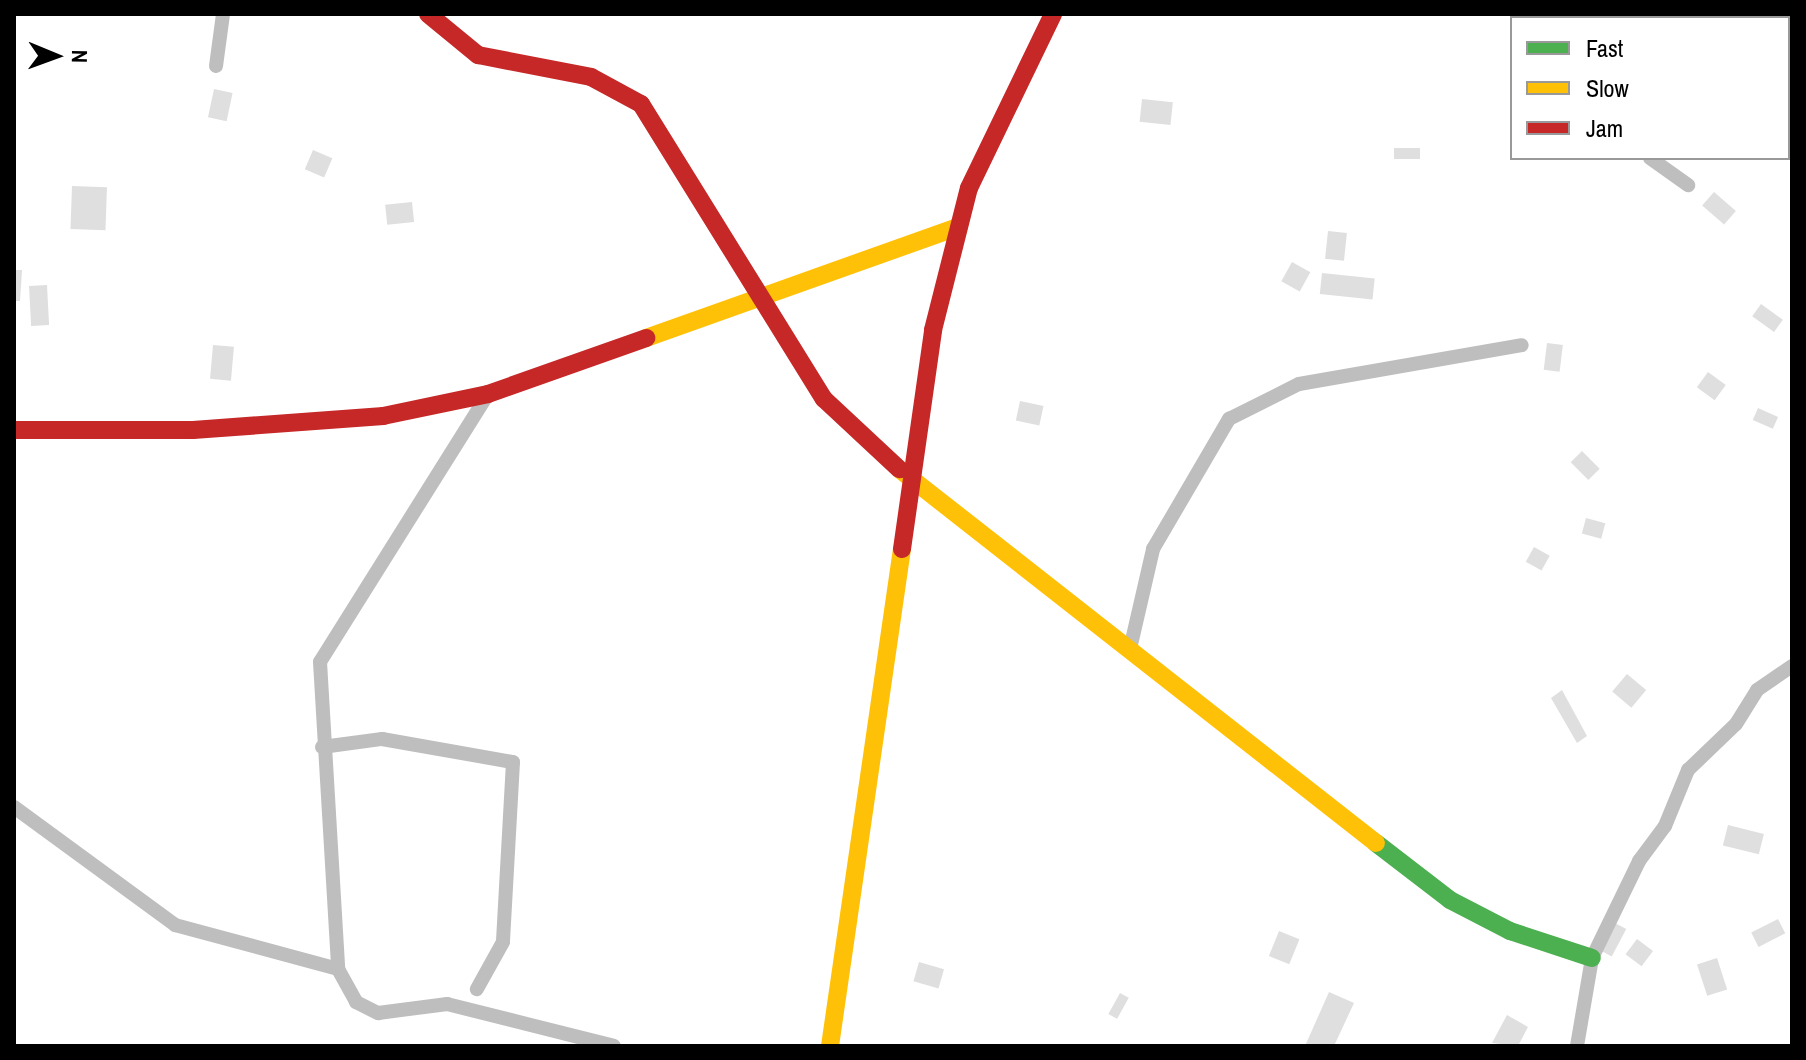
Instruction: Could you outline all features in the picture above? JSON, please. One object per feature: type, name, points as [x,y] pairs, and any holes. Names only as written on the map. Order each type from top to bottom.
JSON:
[{"type":"street","points":[[216,66],[223,14]]},
{"type":"street","points":[[428,14],[478,55],[591,77],[641,104],[756,298],[824,399],[1014,565],[1130,649],[1450,900],[1510,931],[1592,958]]},
{"type":"street","points":[[830,1046],[883,707],[909,472],[958,227],[1000,113],[1053,14]]},
{"type":"street","points":[[1653,160],[1688,185]]},
{"type":"street","points":[[14,430],[193,430],[383,416],[488,394],[657,339],[756,298],[958,227]]},
{"type":"street","points":[[1130,649],[1153,549],[1229,419],[1299,384],[1522,345]]},
{"type":"street","points":[[488,394],[324,649],[322,747],[338,969],[356,1002],[378,1013],[447,1004],[614,1046]]},
{"type":"street","points":[[1577,1046],[1592,958],[1639,861],[1665,826],[1688,770],[1736,724],[1757,690],[1792,666]]},
{"type":"street","points":[[322,747],[382,739],[513,762],[503,942],[477,989]]},
{"type":"street","points":[[14,807],[175,925],[338,969]]},
{"type":"building","points":[[214,89],[233,93],[227,121],[208,117]]},
{"type":"building","points":[[1142,99],[1173,102],[1170,125],[1140,122]]},
{"type":"building","points":[[1394,148],[1420,148],[1420,159],[1394,159]]},
{"type":"building","points":[[313,150],[332,158],[324,178],[305,169]]},
{"type":"building","points":[[72,186],[107,187],[105,230],[70,229]]},
{"type":"building","points":[[1714,192],[1736,211],[1724,225],[1702,206]]},
{"type":"building","points":[[412,202],[414,222],[387,225],[385,205]]},
{"type":"building","points":[[1328,231],[1347,233],[1344,261],[1325,259]]},
{"type":"building","points":[[1292,262],[1310,272],[1300,291],[1281,281]]},
{"type":"building","points":[[14,270],[22,270],[20,301],[14,301]]},
{"type":"building","points":[[1322,273],[1375,279],[1373,299],[1320,294]]},
{"type":"building","points":[[47,285],[49,325],[31,326],[29,286]]},
{"type":"building","points":[[1761,304],[1783,320],[1774,332],[1752,316]]},
{"type":"building","points":[[1547,343],[1563,345],[1560,372],[1544,370]]},
{"type":"building","points":[[213,345],[234,347],[231,381],[210,379]]},
{"type":"building","points":[[1708,372],[1726,385],[1715,400],[1697,387]]},
{"type":"building","points":[[1020,401],[1043,406],[1039,426],[1016,421]]},
{"type":"building","points":[[1758,408],[1778,417],[1773,429],[1753,420]]},
{"type":"building","points":[[1582,451],[1600,469],[1588,480],[1571,462]]},
{"type":"building","points":[[1586,518],[1605,523],[1601,539],[1582,533]]},
{"type":"building","points":[[1534,547],[1550,556],[1542,571],[1526,562]]},
{"type":"building","points":[[1627,674],[1646,690],[1631,708],[1612,692]]},
{"type":"building","points":[[1562,690],[1587,736],[1577,743],[1551,698]]},
{"type":"building","points":[[1728,825],[1764,834],[1759,854],[1723,845]]},
{"type":"building","points":[[1778,919],[1785,933],[1759,947],[1751,933]]},
{"type":"building","points":[[1613,922],[1626,929],[1612,956],[1598,949]]},
{"type":"building","points":[[1279,931],[1299,939],[1289,964],[1269,956]]},
{"type":"building","points":[[1637,939],[1653,951],[1642,966],[1626,954]]},
{"type":"building","points":[[1717,958],[1727,989],[1707,996],[1697,964]]},
{"type":"building","points":[[919,962],[944,969],[938,988],[913,981]]},
{"type":"building","points":[[1329,992],[1354,1003],[1334,1046],[1305,1046]]},
{"type":"building","points":[[1120,993],[1129,998],[1117,1019],[1108,1014]]},
{"type":"building","points":[[1507,1015],[1528,1027],[1518,1046],[1492,1043]]},
{"type":"traffic: fast","points":[[1376,843],[1450,900],[1510,931],[1592,958]]},
{"type":"traffic: slow","points":[[646,338],[958,227]]},
{"type":"traffic: slow","points":[[899,469],[1376,843]]},
{"type":"traffic: slow","points":[[830,1046],[902,549]]},
{"type":"traffic: jam","points":[[428,14],[478,55],[591,77],[641,104],[824,399],[899,469]]},
{"type":"traffic: jam","points":[[902,549],[933,330],[969,188],[1053,14]]},
{"type":"traffic: jam","points":[[14,430],[193,430],[383,416],[488,394],[646,338]]}]
